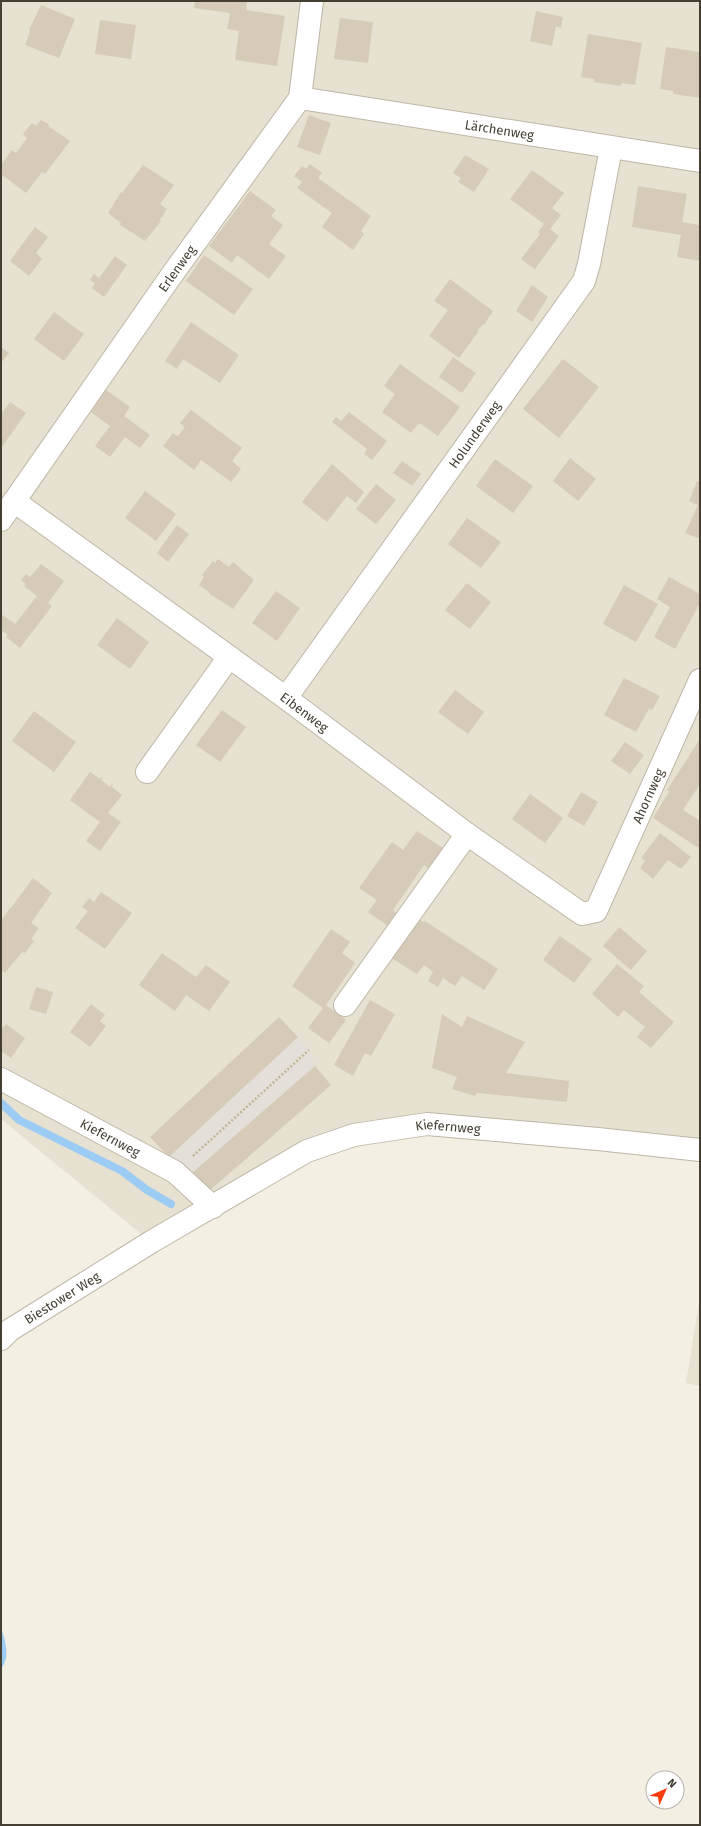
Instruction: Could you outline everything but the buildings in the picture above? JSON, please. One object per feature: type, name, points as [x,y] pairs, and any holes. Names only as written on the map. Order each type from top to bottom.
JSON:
[{"type":"street","name":"Erlenweg","points":[[1,520],[170,276],[300,98],[312,1]]},
{"type":"street","name":"Lärchenweg","points":[[300,98],[700,162]]},
{"type":"street","name":"Holunderweg","points":[[286,698],[584,281],[589,264],[611,148]]},
{"type":"street","name":"Eibenweg","points":[[14,501],[286,698],[467,834],[582,914],[596,911]]},
{"type":"street","points":[[147,772],[229,657]]},
{"type":"street","name":"Ahornweg","points":[[596,911],[700,680]]},
{"type":"street","points":[[345,1005],[467,834]]},
{"type":"street","name":"Kiefernweg","points":[[1,1079],[175,1172],[213,1207]]},
{"type":"street","name":"Kiefernweg","points":[[125,1259],[307,1151],[354,1135],[427,1124],[598,1138],[700,1150]]},
{"type":"street","name":"Biestower Weg","points":[[1,1339],[10,1330],[125,1259]]},
{"type":"path","points":[[175,1172],[309,1050]]},
{"type":"shaded area","points":[[1,1],[700,1],[700,1150],[427,1124],[354,1135],[151,1242],[1,1119]]},
{"type":"shaded area","points":[[279,1017],[309,1050],[315,1066],[331,1085],[209,1191],[192,1173],[169,1157],[150,1137]]},
{"type":"shaded area","points":[[700,1297],[700,1386],[686,1383]]},
{"type":"water","points":[[1,1627],[6,1649],[6,1659],[1,1669]]},
{"type":"waterway","points":[[1,1103],[19,1120],[122,1171],[147,1190],[171,1204]]}]
